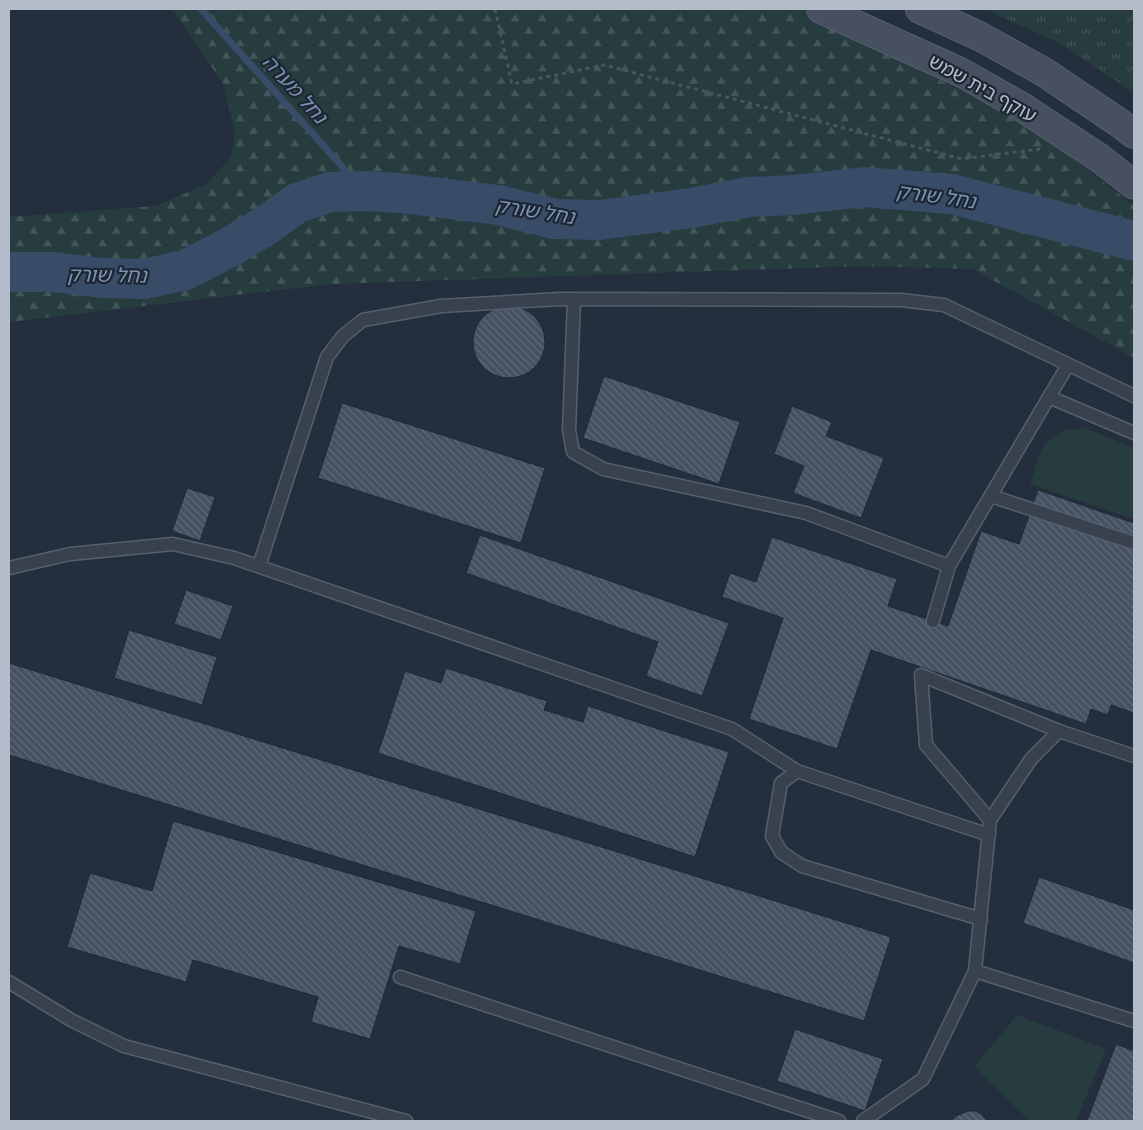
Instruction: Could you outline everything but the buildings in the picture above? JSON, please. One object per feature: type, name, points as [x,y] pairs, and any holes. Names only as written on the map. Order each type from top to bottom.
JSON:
[{"type":"main road","name":"עוקף בית שמש","points":[[821,9],[960,72],[1022,107],[1078,143],[1134,185]]},
{"type":"main road","points":[[920,9],[979,36],[1044,72],[1134,134]]},
{"type":"lane","points":[[574,299],[569,430],[573,452],[603,469],[806,513],[949,566]]},
{"type":"lane","points":[[260,566],[327,357],[343,336],[364,320],[441,306],[574,299],[901,300],[944,306],[1134,396]]},
{"type":"lane","points":[[933,621],[949,566],[1068,365]]},
{"type":"lane","points":[[1049,397],[1134,433]]},
{"type":"lane","points":[[990,496],[1134,543]]},
{"type":"lane","points":[[9,568],[70,554],[173,544],[234,558],[732,729],[797,771],[989,835]]},
{"type":"lane","points":[[990,820],[926,745],[921,675],[1059,731],[1134,756]]},
{"type":"lane","points":[[863,1121],[923,1079],[975,972],[990,820],[1031,759],[1059,731]]},
{"type":"lane","points":[[797,771],[781,783],[772,836],[781,852],[802,866],[981,919]]},
{"type":"lane","points":[[975,972],[1134,1021]]},
{"type":"lane","points":[[400,977],[840,1121]]},
{"type":"lane","points":[[9,982],[71,1020],[124,1046],[406,1121]]},
{"type":"path","points":[[496,9],[512,84],[604,65],[962,159],[1078,143]]},
{"type":"green space","points":[[171,9],[801,9],[1040,132],[1134,206],[1134,358],[973,269],[863,266],[331,284],[9,322],[9,217],[156,206],[207,184],[231,157],[235,133],[224,85]]},
{"type":"green space","points":[[985,9],[1134,9],[1134,93],[1061,44]]},
{"type":"green space","points":[[1085,428],[1134,448],[1134,519],[1030,484],[1043,445],[1064,430]]},
{"type":"green space","points":[[1017,1015],[1106,1049],[1076,1121],[1030,1121],[974,1067]]},
{"type":"waterway","name":"נחל מערה","points":[[201,9],[364,191]]},
{"type":"waterway","name":"נחל שורק","points":[[9,272],[54,272],[102,278],[144,279],[185,270],[230,247],[265,226],[297,203],[330,192],[364,191],[400,193],[498,205],[555,219],[600,220],[691,208],[749,197],[794,195],[864,187],[952,194],[1134,241]]}]
